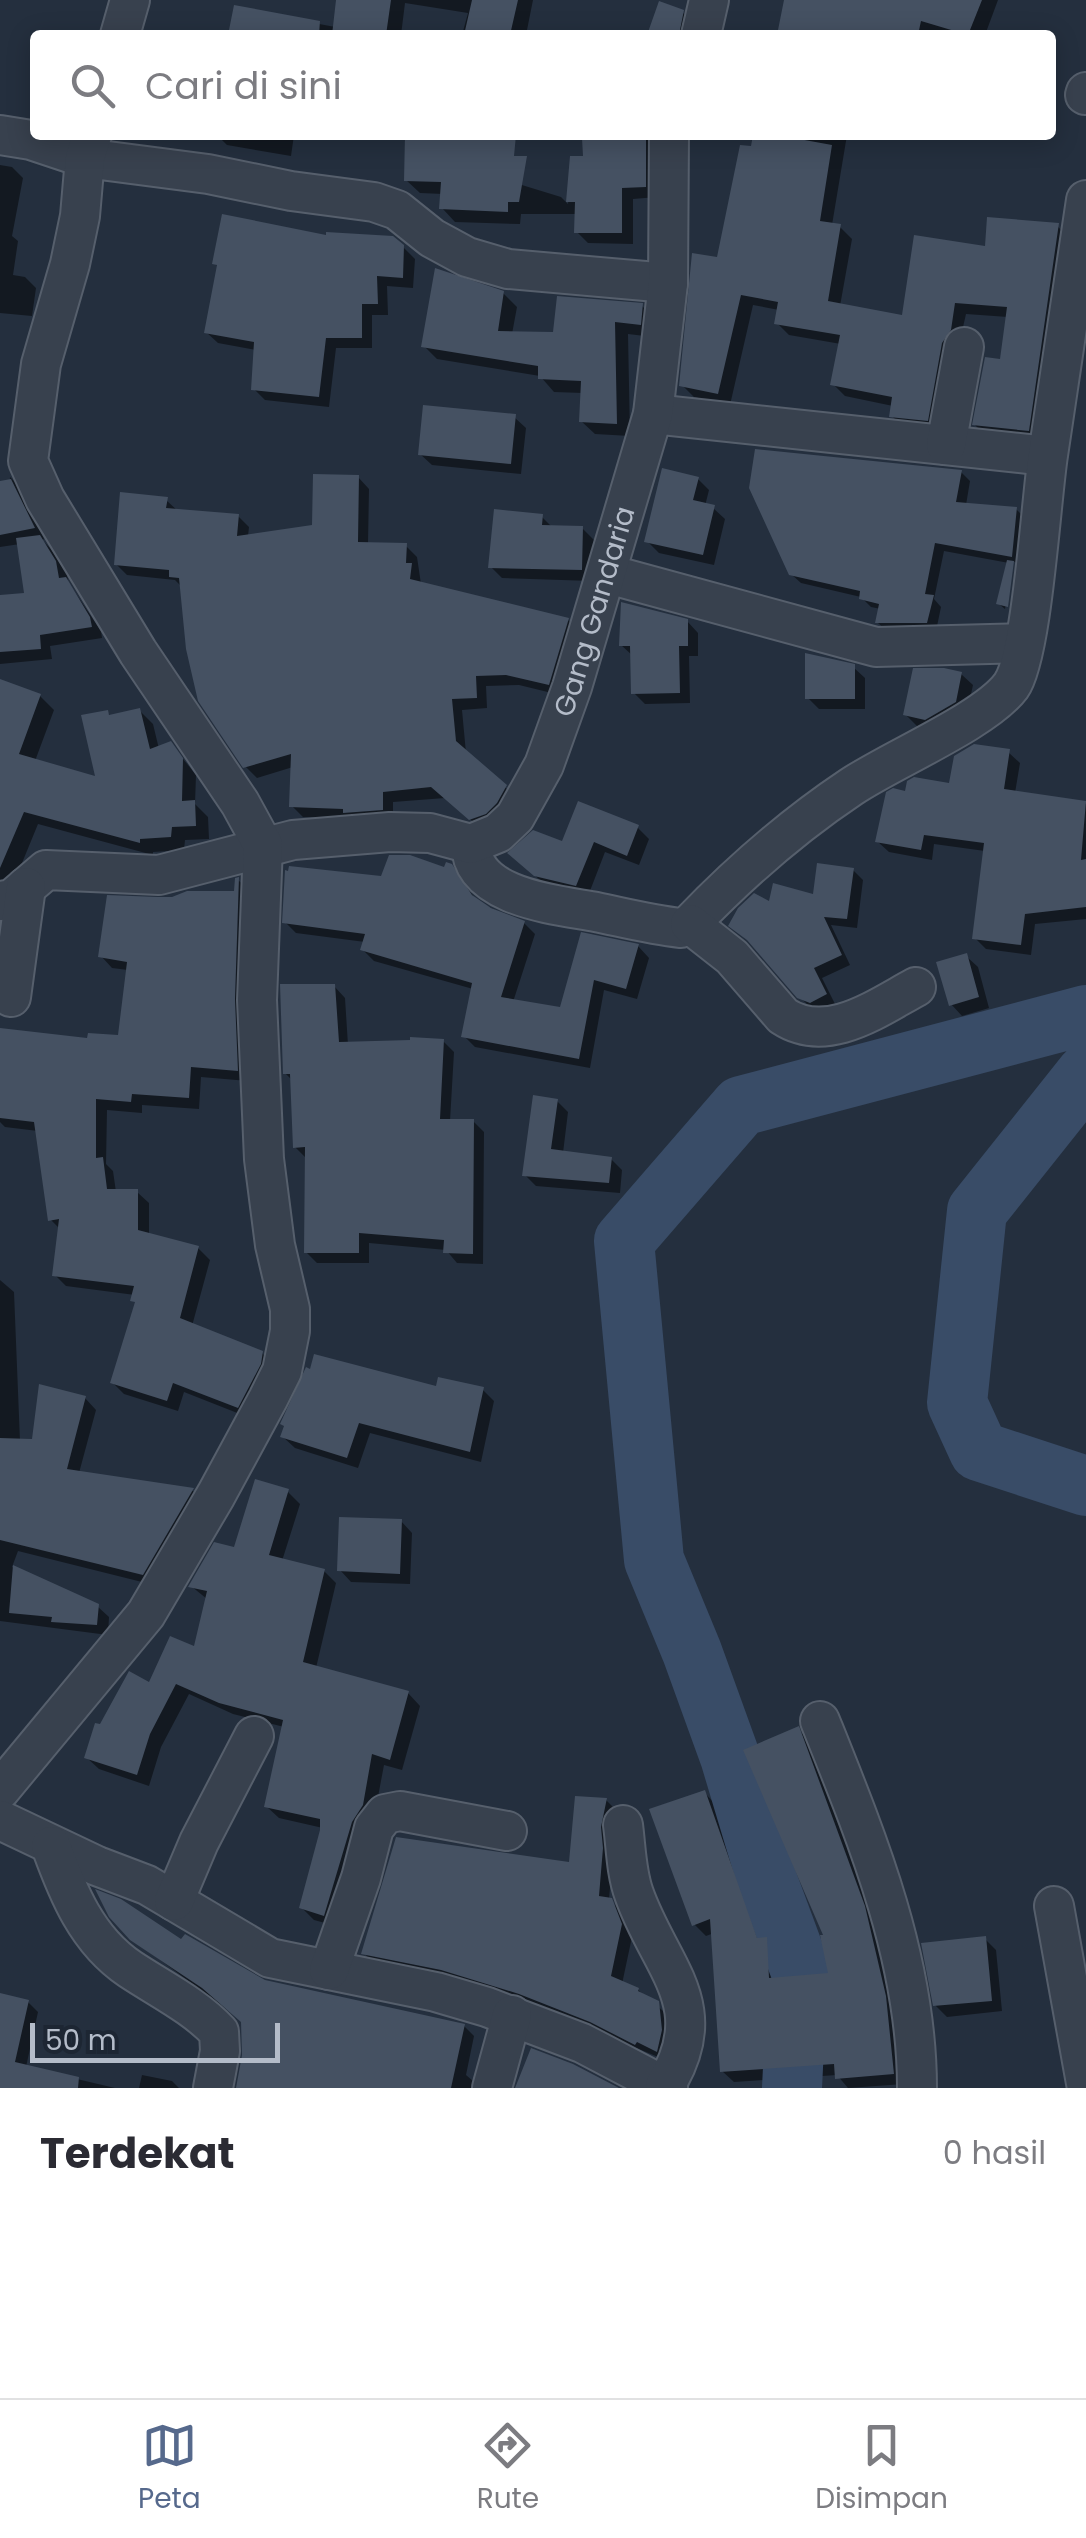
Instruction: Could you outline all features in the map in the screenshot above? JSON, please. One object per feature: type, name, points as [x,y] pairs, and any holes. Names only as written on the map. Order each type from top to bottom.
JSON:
[{"type":"street","points":[[121,30],[130,0]]},
{"type":"street","points":[[701,30],[710,0]]},
{"type":"street","points":[[0,134],[30,140]]},
{"type":"street","points":[[32,140],[89,147],[291,191],[374,202],[396,210],[432,238],[466,257],[508,269],[668,283]]},
{"type":"street","name":"Gang Gandaria","points":[[470,844],[498,833],[515,816],[535,783],[572,687],[654,414],[668,283],[669,140]]},
{"type":"street","points":[[0,1790],[146,1614],[282,1371],[288,1347],[290,1309],[266,1184],[256,1000],[263,846],[231,790],[15,474],[27,453],[42,364],[75,239],[89,147]]},
{"type":"street","points":[[682,926],[779,839],[851,786],[993,703],[1016,677],[1024,643],[1048,456],[1074,370],[1086,200]]},
{"type":"street","points":[[946,445],[964,346]]},
{"type":"street","points":[[654,414],[1048,456]]},
{"type":"street","points":[[608,574],[876,646],[1024,643]]},
{"type":"street","points":[[12,996],[13,894],[46,870],[159,875],[263,846],[318,837],[414,831],[470,844],[478,870],[518,896],[547,906],[597,912],[633,922],[682,926],[732,956],[794,1022],[842,1024],[916,986]]},
{"type":"street","points":[[820,1720],[865,1834],[893,1925],[914,2034],[917,2088]]},
{"type":"street","points":[[174,1900],[254,1736]]},
{"type":"street","points":[[329,1970],[374,1828],[385,1814],[400,1810],[507,1831]]},
{"type":"street","points":[[0,1820],[147,1885],[270,1958],[436,1992],[512,2015],[582,2043],[666,2087],[682,2051],[686,2007],[634,1894],[623,1825]]},
{"type":"street","points":[[52,1846],[78,1910],[98,1941],[125,1966],[204,2017],[219,2032],[220,2051],[213,2088]]},
{"type":"street","points":[[1054,1906],[1086,2082]]},
{"type":"street","points":[[492,2088],[512,2015]]},
{"type":"building","points":[[336,0],[391,0],[387,30],[333,30]]},
{"type":"building","points":[[472,0],[518,0],[511,30],[465,30]]},
{"type":"building","points":[[784,0],[982,0],[970,30],[951,30],[921,21],[919,30],[778,30]]},
{"type":"building","points":[[659,1],[684,10],[680,30],[649,30]]},
{"type":"building","points":[[234,5],[320,21],[319,30],[229,30]]},
{"type":"building","points":[[405,140],[516,140],[514,156],[527,156],[519,202],[508,202],[508,212],[439,209],[441,182],[404,181]]},
{"type":"building","points":[[582,140],[646,140],[646,187],[622,188],[622,233],[574,233],[575,202],[566,202],[570,156],[583,156]]},
{"type":"building","points":[[752,140],[804,140],[832,145],[820,221],[841,224],[828,301],[902,315],[914,235],[985,246],[987,217],[1059,223],[1029,431],[972,425],[985,357],[1000,359],[1007,307],[955,303],[951,330],[942,343],[928,421],[889,417],[892,397],[830,385],[840,335],[774,324],[778,302],[741,295],[718,394],[679,386],[692,253],[717,257],[740,145],[751,146]]},
{"type":"building","points":[[222,214],[326,235],[393,236],[404,245],[403,278],[377,276],[378,304],[362,304],[362,338],[326,338],[319,397],[251,390],[254,342],[204,333]]},
{"type":"building","points":[[435,268],[504,291],[498,331],[553,332],[557,296],[643,303],[641,325],[615,322],[617,424],[579,422],[581,381],[538,379],[538,366],[421,347]]},
{"type":"building","points":[[423,405],[516,414],[511,464],[418,455]]},
{"type":"building","points":[[755,449],[962,470],[956,502],[1017,507],[1012,557],[935,543],[925,594],[934,595],[927,623],[875,623],[879,604],[859,599],[860,591],[789,575],[749,488]]},
{"type":"building","points":[[662,468],[699,477],[693,500],[715,505],[703,555],[644,542]]},
{"type":"building","points":[[313,474],[359,475],[358,542],[407,543],[406,563],[412,563],[410,579],[569,618],[549,685],[506,675],[476,676],[477,698],[452,699],[456,741],[507,785],[486,814],[469,820],[431,787],[383,792],[383,810],[343,813],[343,809],[289,807],[291,754],[243,768],[198,701],[186,649],[179,578],[169,577],[169,570],[114,565],[120,492],[168,497],[166,508],[239,514],[237,536],[312,525]]},
{"type":"building","points":[[11,479],[35,528],[0,535],[0,481]]},
{"type":"building","points":[[494,509],[543,514],[542,525],[583,526],[582,570],[488,568]]},
{"type":"building","points":[[40,535],[56,561],[59,578],[66,577],[92,627],[40,635],[41,649],[0,652],[0,595],[24,593],[16,538]]},
{"type":"building","points":[[1007,560],[1014,561],[1008,607],[996,604]]},
{"type":"building","points":[[621,602],[688,619],[688,646],[679,646],[680,693],[631,694],[630,646],[619,646]]},
{"type":"building","points":[[805,653],[855,664],[855,699],[805,699]]},
{"type":"building","points":[[913,668],[962,672],[956,702],[925,720],[903,715]]},
{"type":"building","points":[[0,679],[41,694],[19,754],[95,776],[81,715],[108,710],[109,715],[140,708],[150,749],[171,741],[183,758],[182,801],[195,800],[196,826],[172,827],[171,837],[140,839],[140,843],[24,812],[0,868]]},
{"type":"building","points":[[974,744],[1010,749],[1004,789],[1086,801],[1081,860],[1086,859],[1086,907],[1025,914],[1021,945],[972,939],[984,843],[924,835],[921,850],[875,842],[886,792],[893,788],[905,791],[907,781],[914,777],[949,783],[954,756]]},
{"type":"building","points":[[578,801],[639,825],[627,856],[594,842],[576,886],[534,876],[507,853],[533,830],[562,841]]},
{"type":"building","points":[[389,855],[410,855],[444,867],[446,862],[452,864],[472,895],[491,908],[525,921],[501,997],[560,1007],[581,932],[639,944],[626,989],[594,980],[579,1059],[461,1037],[472,983],[360,950],[365,934],[282,923],[285,870],[289,866],[381,876]]},
{"type":"building","points":[[817,863],[854,868],[847,919],[824,917],[842,955],[814,968],[827,994],[810,1003],[797,998],[747,940],[728,926],[738,908],[754,893],[769,901],[773,883],[813,894]]},
{"type":"building","points":[[239,877],[235,999],[238,1071],[191,1067],[189,1098],[132,1094],[131,1102],[96,1099],[96,1158],[103,1157],[107,1189],[138,1189],[138,1230],[199,1246],[180,1318],[263,1351],[261,1364],[238,1408],[173,1383],[167,1401],[110,1383],[135,1302],[130,1301],[134,1286],[52,1276],[59,1219],[48,1221],[34,1122],[0,1118],[0,1028],[87,1038],[88,1033],[118,1035],[127,962],[98,957],[107,895],[172,897],[187,891],[234,891],[235,878]]},
{"type":"building","points":[[967,953],[979,997],[949,1006],[936,962]]},
{"type":"building","points":[[280,984],[335,984],[339,1042],[444,1039],[440,1119],[474,1119],[473,1254],[443,1253],[444,1240],[359,1233],[359,1253],[304,1253],[305,1147],[293,1148],[290,1074],[283,1074]]},
{"type":"building","points":[[533,1095],[558,1099],[551,1149],[612,1157],[609,1183],[522,1176]]},
{"type":"building","points":[[314,1354],[436,1386],[438,1377],[484,1387],[470,1452],[359,1423],[347,1458],[280,1437],[284,1426],[280,1424]]},
{"type":"building","points":[[39,1384],[86,1396],[67,1469],[194,1488],[143,1575],[0,1540],[0,1438],[32,1439]]},
{"type":"building","points":[[255,1479],[289,1489],[269,1555],[325,1569],[303,1662],[409,1691],[390,1760],[372,1754],[363,1805],[352,1822],[324,1916],[299,1908],[320,1819],[264,1807],[283,1720],[219,1703],[176,1684],[150,1734],[137,1775],[84,1758],[95,1723],[100,1724],[129,1671],[149,1682],[170,1636],[194,1646],[207,1591],[188,1587],[214,1542],[234,1547]]},
{"type":"building","points":[[339,1517],[402,1519],[400,1574],[337,1571]]},
{"type":"building","points":[[13,1565],[99,1604],[97,1625],[51,1622],[52,1617],[9,1613]]},
{"type":"building","points":[[799,1726],[865,1906],[886,1996],[894,2074],[835,2079],[834,2064],[720,2072],[710,1919],[692,1926],[649,1809],[705,1790],[757,1938],[767,1937],[769,1978],[828,1973],[823,1935],[743,1750]]},
{"type":"building","points":[[575,1796],[607,1798],[601,1827],[599,1896],[612,1898],[622,1924],[611,1976],[659,2001],[662,2030],[657,2052],[519,1994],[441,1970],[361,1954],[396,1837],[569,1862]]},
{"type":"building","points":[[95,1889],[121,1899],[181,1939],[185,1934],[265,1980],[465,2024],[451,2088],[236,2088],[242,2055],[241,2022],[202,1988],[130,1940],[109,1917]]},
{"type":"building","points":[[986,1936],[992,2001],[933,2006],[921,1943]]},
{"type":"building","points":[[0,1993],[29,2000],[15,2062],[79,2077],[78,2088],[0,2088]]},
{"type":"building","points":[[531,2048],[573,2064],[619,2088],[515,2088]]},
{"type":"waterway","points":[[792,2088],[795,2026],[803,1977],[766,1877],[730,1757],[654,1560],[624,1241],[741,1106],[1086,1015]]},
{"type":"waterway","points":[[1086,1074],[977,1211],[957,1403],[979,1451],[1086,1486]]}]
